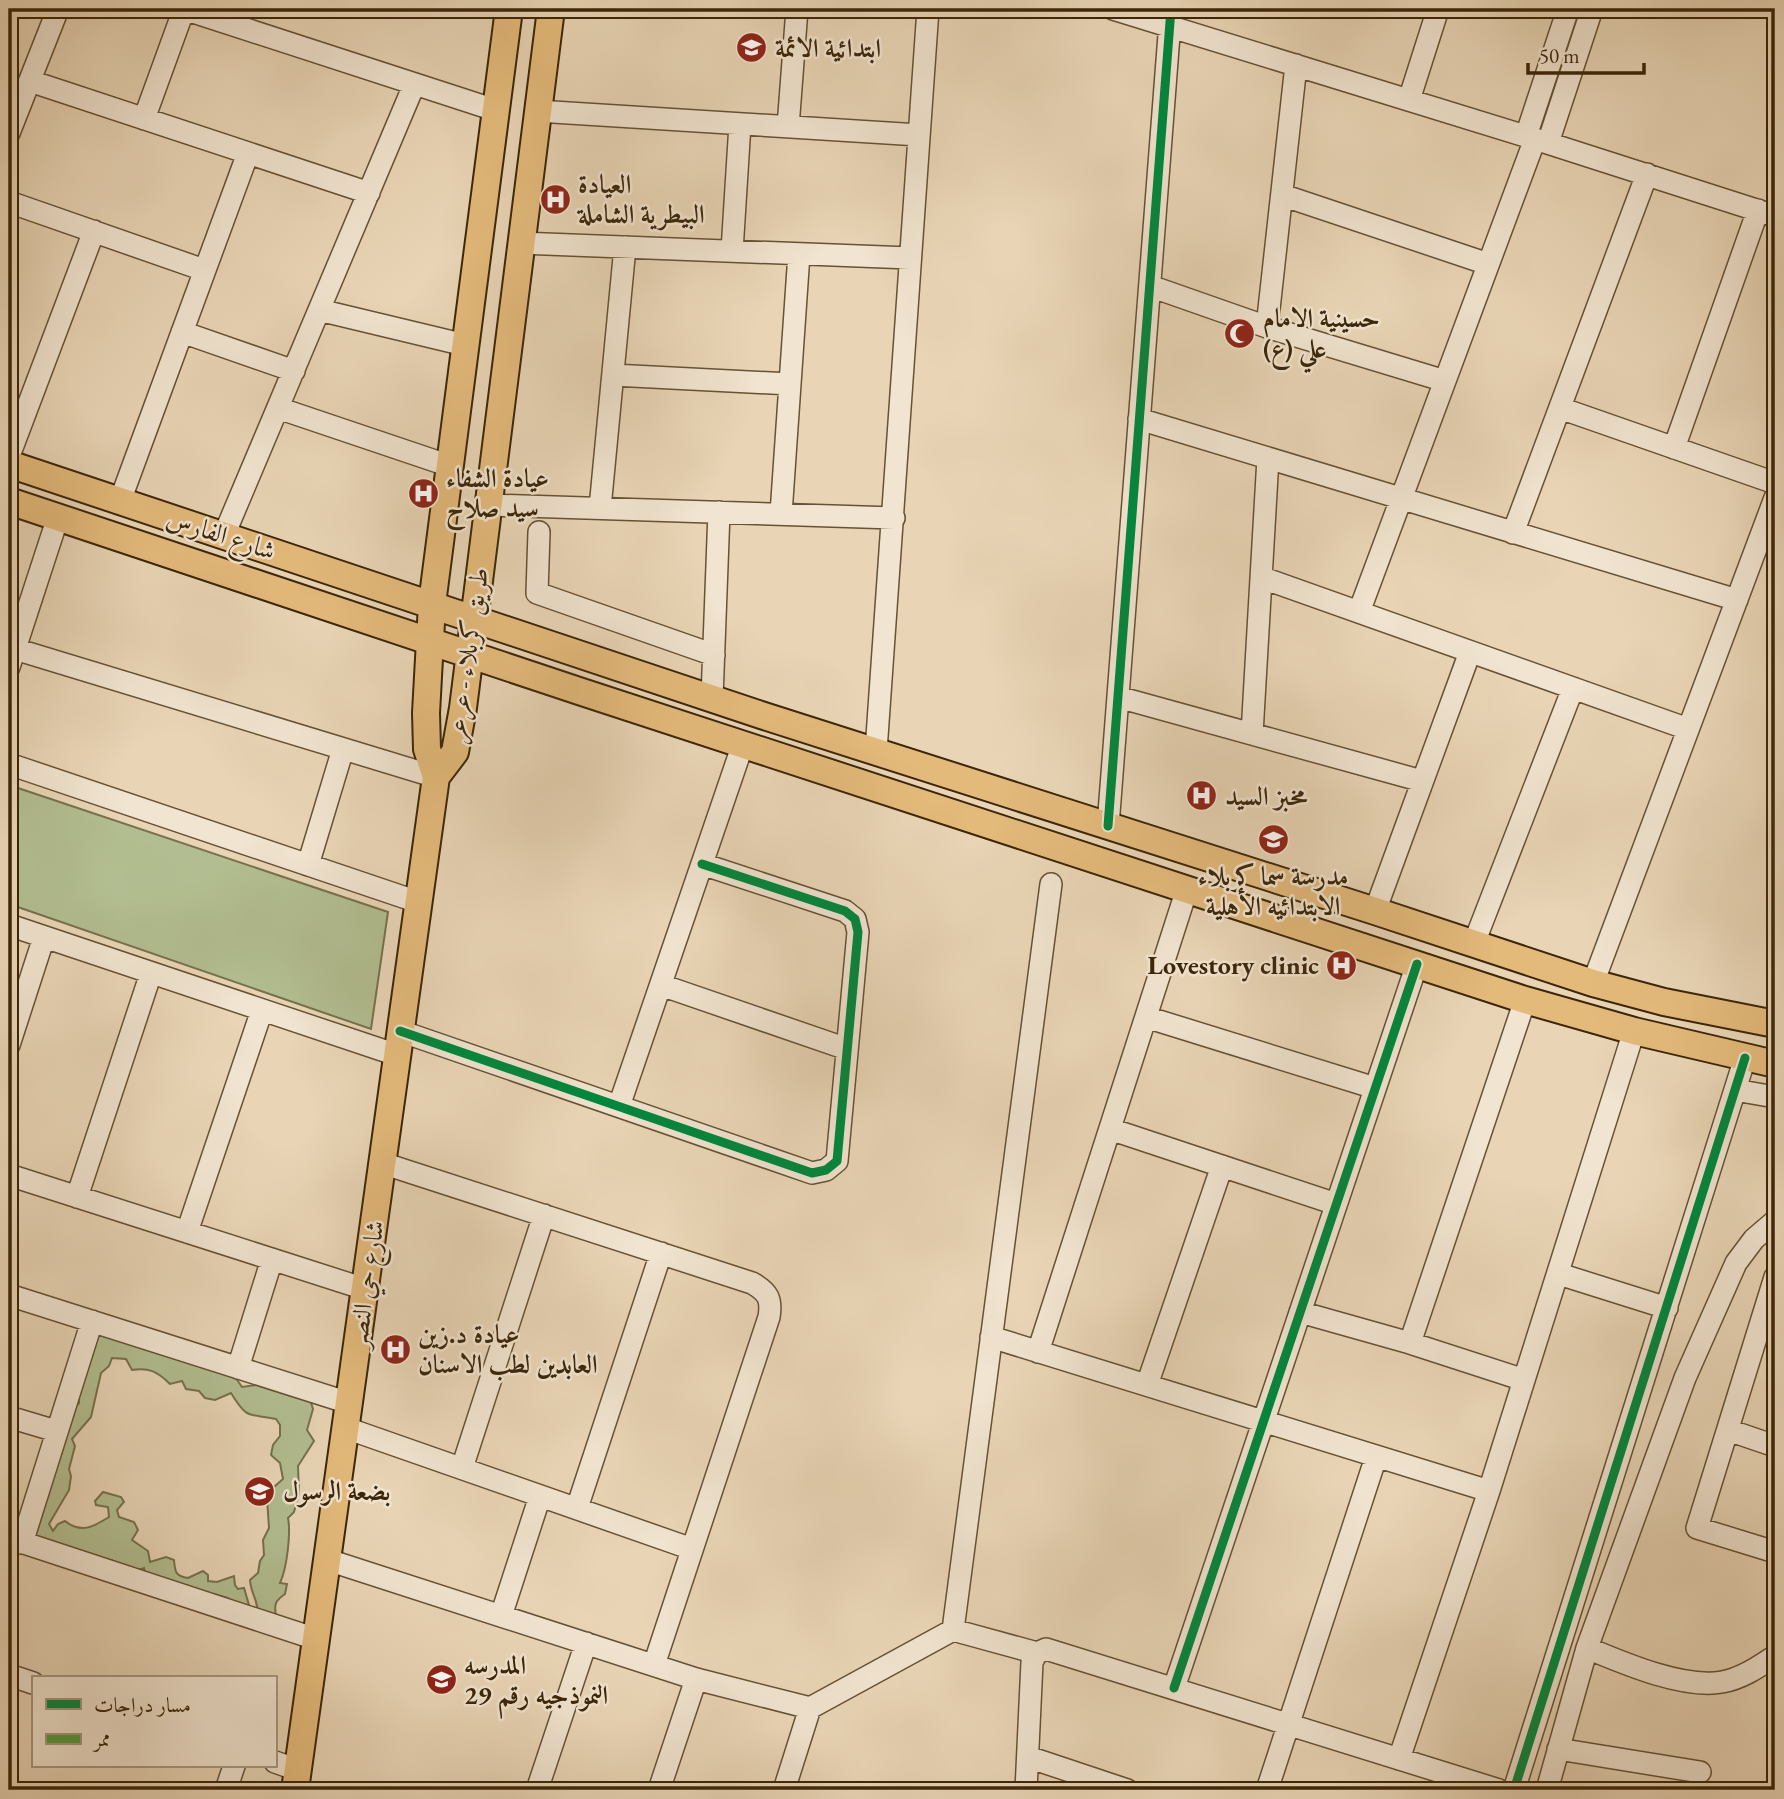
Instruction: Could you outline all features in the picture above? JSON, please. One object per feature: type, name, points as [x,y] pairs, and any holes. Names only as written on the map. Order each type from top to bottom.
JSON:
[{"type":"main road","name":"طريق كربلاء - عرعر","points":[[436,778],[427,750],[426,713],[432,604],[509,9]]},
{"type":"main road","name":"طريق كربلاء - عرعر","points":[[436,778],[455,752],[470,654],[551,9]]},
{"type":"main road","name":"شارع الفارس","points":[[9,464],[596,660],[1593,983],[1664,1002],[1775,1024]]},
{"type":"main road","name":"شارع الفارس","points":[[9,501],[582,692],[1525,1000],[1634,1031],[1775,1064]]},
{"type":"main road","points":[[480,566],[487,594],[495,610],[506,623],[525,635]]},
{"type":"main road","points":[[358,616],[373,615],[380,607],[382,588],[421,586],[430,580],[437,567]]},
{"type":"main road","points":[[582,692],[573,680],[576,666],[589,658],[596,660]]},
{"type":"main road","name":"شارع حي النصر","points":[[290,1774],[328,1560],[436,778]]},
{"type":"street","points":[[10,123],[58,9]]},
{"type":"street","points":[[144,118],[184,9],[495,110]]},
{"type":"street","points":[[788,127],[797,9]]},
{"type":"street","points":[[876,751],[928,9]]},
{"type":"street","points":[[1113,9],[1161,16],[1296,65],[1767,213],[1674,448]]},
{"type":"street","points":[[1409,100],[1438,9]]},
{"type":"street","points":[[1537,139],[1536,106],[1568,9]]},
{"type":"street","points":[[1359,612],[1537,139],[1557,116],[1592,9]]},
{"type":"street","points":[[1108,826],[1150,286],[1161,16]]},
{"type":"street","points":[[1267,327],[1296,65]]},
{"type":"street","points":[[30,80],[369,193]]},
{"type":"street","points":[[224,535],[414,85]]},
{"type":"street","points":[[1536,106],[1545,119],[1557,116]]},
{"type":"street","points":[[537,111],[919,135]]},
{"type":"street","points":[[732,251],[740,124]]},
{"type":"street","points":[[120,501],[248,153]]},
{"type":"street","points":[[1513,533],[1647,174]]},
{"type":"street","points":[[1282,195],[1488,264]]},
{"type":"street","points":[[9,202],[204,270]]},
{"type":"street","points":[[9,456],[94,232]]},
{"type":"street","points":[[520,243],[910,258]]},
{"type":"street","points":[[600,508],[625,247]]},
{"type":"street","points":[[781,514],[799,254]]},
{"type":"street","points":[[1150,286],[1267,327],[1445,381]]},
{"type":"street","points":[[319,310],[465,345]]},
{"type":"street","points":[[181,332],[294,371]]},
{"type":"street","points":[[613,375],[790,384]]},
{"type":"street","points":[[278,408],[450,466]]},
{"type":"street","points":[[1560,408],[1775,483]]},
{"type":"street","points":[[1139,419],[1737,600]]},
{"type":"street","points":[[1252,734],[1268,458]]},
{"type":"street","points":[[1593,983],[1775,498]]},
{"type":"street","points":[[490,505],[894,518]]},
{"type":"street","points":[[712,698],[719,512]]},
{"type":"street","points":[[58,517],[12,658],[343,749],[436,778]]},
{"type":"street","points":[[539,532],[537,593],[713,656]]},
{"type":"street","points":[[1263,578],[1688,729]]},
{"type":"street","points":[[1375,911],[1470,652]]},
{"type":"street","points":[[1474,943],[1573,688]]},
{"type":"street","points":[[1118,697],[1422,780]]},
{"type":"street","points":[[620,1106],[743,744]]},
{"type":"street","points":[[308,865],[343,749]]},
{"type":"street","points":[[9,764],[418,902]]},
{"type":"street","points":[[9,925],[262,1010],[398,1043],[620,1106],[812,1173],[826,1170],[837,1161],[858,932],[855,919],[845,911],[702,864]]},
{"type":"street","points":[[953,1630],[1051,884]]},
{"type":"street","points":[[1038,1352],[1187,889]]},
{"type":"street","points":[[9,1045],[44,937]]},
{"type":"street","points":[[1174,1688],[1417,964]]},
{"type":"street","points":[[77,1197],[151,973]]},
{"type":"street","points":[[661,985],[847,1049]]},
{"type":"street","points":[[1410,1343],[1525,1000]]},
{"type":"street","points":[[187,1232],[262,1010]]},
{"type":"street","points":[[1146,1017],[1375,1088]]},
{"type":"street","points":[[1399,1759],[1489,1491],[1634,1031]]},
{"type":"street","points":[[1514,1790],[1745,1058]]},
{"type":"street","points":[[1735,1090],[1775,1097]]},
{"type":"street","points":[[1110,1129],[1336,1204]]},
{"type":"street","points":[[382,1163],[752,1283],[769,1296],[771,1305],[654,1665]]},
{"type":"street","points":[[1147,1385],[1222,1166]]},
{"type":"street","points":[[9,1175],[365,1289]]},
{"type":"street","points":[[462,1468],[544,1216]]},
{"type":"street","points":[[1547,1790],[1587,1648],[1696,1353],[1736,1264],[1754,1238],[1775,1221]]},
{"type":"street","points":[[577,1508],[661,1253]]},
{"type":"street","points":[[238,1368],[272,1259]]},
{"type":"street","points":[[1559,1274],[1667,1308]]},
{"type":"street","points":[[1775,1278],[1769,1322],[1728,1430],[1697,1528],[1775,1552]]},
{"type":"street","points":[[9,1295],[238,1368],[462,1468],[692,1549]]},
{"type":"street","points":[[1300,1312],[1410,1343],[1524,1380]]},
{"type":"street","points":[[92,1321],[56,1431],[15,1541],[316,1639]]},
{"type":"street","points":[[991,1336],[1489,1491]]},
{"type":"street","points":[[9,1416],[56,1431]]},
{"type":"street","points":[[1728,1430],[1775,1446]]},
{"type":"street","points":[[1267,1790],[1376,1457]]},
{"type":"street","points":[[501,1616],[540,1496]]},
{"type":"street","points":[[328,1560],[696,1679],[810,1708],[953,1630],[1037,1653],[1050,1649],[1499,1790]]},
{"type":"street","points":[[537,1790],[586,1643]]},
{"type":"street","points":[[1587,1648],[1632,1666],[1684,1681],[1722,1682],[1755,1669],[1775,1656]]},
{"type":"street","points":[[1026,1790],[1032,1662],[1037,1653]]},
{"type":"street","points":[[9,1675],[32,1683]]},
{"type":"street","points":[[659,1790],[696,1679]]},
{"type":"street","points":[[784,1790],[810,1708]]},
{"type":"street","points":[[1558,1749],[1700,1772]]},
{"type":"street","points":[[1028,1757],[1127,1790]]},
{"type":"street","points":[[226,1790],[233,1768]]},
{"type":"green space","points":[[9,785],[388,912],[371,1029],[9,904]]},
{"type":"green space","points":[[93,1332],[233,1374],[242,1387],[271,1383],[309,1396],[313,1409],[307,1430],[314,1441],[298,1466],[299,1494],[294,1512],[288,1518],[288,1550],[280,1583],[287,1584],[285,1594],[276,1603],[276,1616],[258,1615],[250,1580],[258,1573],[264,1555],[263,1540],[269,1528],[267,1498],[283,1479],[280,1463],[271,1455],[273,1445],[280,1436],[280,1425],[276,1419],[246,1412],[231,1393],[215,1400],[205,1398],[199,1391],[186,1389],[182,1381],[170,1384],[153,1371],[132,1370],[126,1359],[112,1358],[109,1366],[101,1373],[91,1417],[72,1439],[75,1446],[69,1469],[69,1490],[49,1524],[53,1531],[58,1524],[65,1521],[76,1527],[87,1528],[109,1517],[108,1507],[96,1505],[95,1501],[103,1492],[121,1497],[124,1502],[117,1510],[119,1517],[134,1522],[138,1530],[132,1540],[148,1551],[150,1562],[166,1557],[174,1560],[177,1573],[188,1578],[203,1571],[208,1575],[208,1581],[217,1582],[234,1576],[238,1589],[244,1588],[251,1612],[231,1606],[228,1598],[214,1594],[149,1584],[144,1568],[127,1574],[115,1566],[112,1560],[103,1562],[31,1540],[48,1471],[62,1453],[64,1419],[79,1403],[78,1377]]},
{"type":"marked path","points":[[9,118],[14,120]]},
{"type":"cycle path","points":[[1108,826],[1171,9]]},
{"type":"cycle path","points":[[400,1031],[812,1173],[826,1170],[837,1161],[858,932],[855,919],[845,911],[702,864]]},
{"type":"cycle path","points":[[1174,1688],[1417,964]]},
{"type":"cycle path","points":[[1514,1790],[1745,1058]]},
{"type":"place","name":"ابتدائية الائمة","points":[[752,48]]},
{"type":"place","name":"العيادة البيطرية الشاملة","points":[[555,199]]},
{"type":"place","name":"حسينية الامام علي (ع)","points":[[1240,333]]},
{"type":"place","name":"عيادة الشفاء سيد صلاح","points":[[423,493]]},
{"type":"place","name":"مخبز السيد","points":[[1202,796]]},
{"type":"place","name":"مدرسة سما كربلاء الابتدائيه الأهلية","points":[[1273,840]]},
{"type":"place","name":"Lovestory clinic","points":[[1342,965]]},
{"type":"place","name":"عيادة د.زين العابدين لطب الاسنان","points":[[395,1349]]},
{"type":"place","name":"بضعة الرسول","points":[[260,1491]]},
{"type":"place","name":"المدرسه النموذجيه رقم 29","points":[[441,1680]]}]
